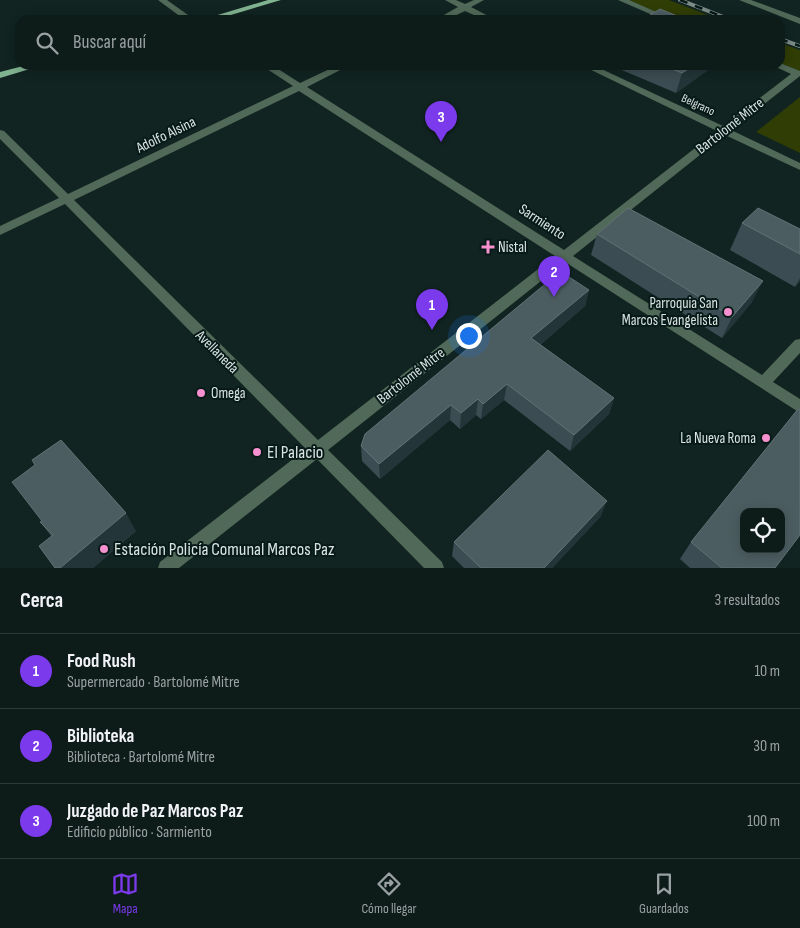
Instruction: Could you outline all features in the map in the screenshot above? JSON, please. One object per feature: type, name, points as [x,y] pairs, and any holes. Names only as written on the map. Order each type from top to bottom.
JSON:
[{"type":"main road","points":[[223,15],[277,0]]},
{"type":"main road","points":[[0,75],[19,70]]},
{"type":"street","points":[[162,0],[184,15]]},
{"type":"street","points":[[450,0],[482,15]]},
{"type":"street","points":[[449,15],[480,0]]},
{"type":"street","points":[[622,0],[659,15]]},
{"type":"street","points":[[743,0],[784,15]]},
{"type":"street","points":[[785,15],[800,21]]},
{"type":"street","name":"Bartolomé Mitre","points":[[166,568],[798,73],[785,68]]},
{"type":"street","name":"Sarmiento","points":[[274,70],[800,407]]},
{"type":"street","name":"Adolfo Alsina","points":[[0,232],[335,70]]},
{"type":"street","name":"Belgrano","points":[[596,70],[800,167]]},
{"type":"street","name":"Avellaneda","points":[[0,133],[65,200],[436,568]]},
{"type":"street","points":[[763,383],[800,344]]},
{"type":"green space","points":[[628,0],[669,0],[708,15],[664,15]]},
{"type":"green space","points":[[785,45],[800,50],[800,71],[785,65]]},
{"type":"green space","points":[[800,97],[800,153],[756,132]]},
{"type":"building","points":[[660,9],[675,15],[650,15]]},
{"type":"building","points":[[674,70],[686,70],[682,73]]},
{"type":"building","points":[[628,208],[763,281],[732,317],[597,234]]},
{"type":"building","points":[[758,208],[800,229],[800,254],[742,223]]},
{"type":"building","points":[[556,275],[566,275],[589,290],[531,338],[614,398],[574,435],[507,384],[483,404],[478,399],[461,413],[451,405],[379,464],[361,446],[365,434]]},
{"type":"building","points":[[798,409],[800,410],[800,535],[775,568],[722,568],[691,542]]},
{"type":"building","points":[[61,440],[126,513],[60,568],[55,568],[39,546],[53,535],[40,522],[42,521],[12,482],[35,465],[32,460]]},
{"type":"building","points":[[548,450],[607,501],[544,568],[481,568],[454,542]]},
{"type":"railway","points":[[680,0],[718,15]]},
{"type":"railway","points":[[785,41],[800,46]]},
{"type":"place","name":"Juzgado de Paz Marcos Paz","points":[[441,142]]},
{"type":"place","name":"Nistal","points":[[488,247]]},
{"type":"place","name":"Biblioteka","points":[[554,297]]},
{"type":"place","name":"Parroquia San Marcos Evangelista","points":[[728,312]]},
{"type":"place","name":"Food Rush","points":[[432,330]]},
{"type":"place","name":"Omega","points":[[201,393]]},
{"type":"place","name":"La Nueva Roma","points":[[766,438]]},
{"type":"place","name":"El Palacio","points":[[257,452]]},
{"type":"place","name":"Estación Policía Comunal Marcos Paz","points":[[104,549]]}]
